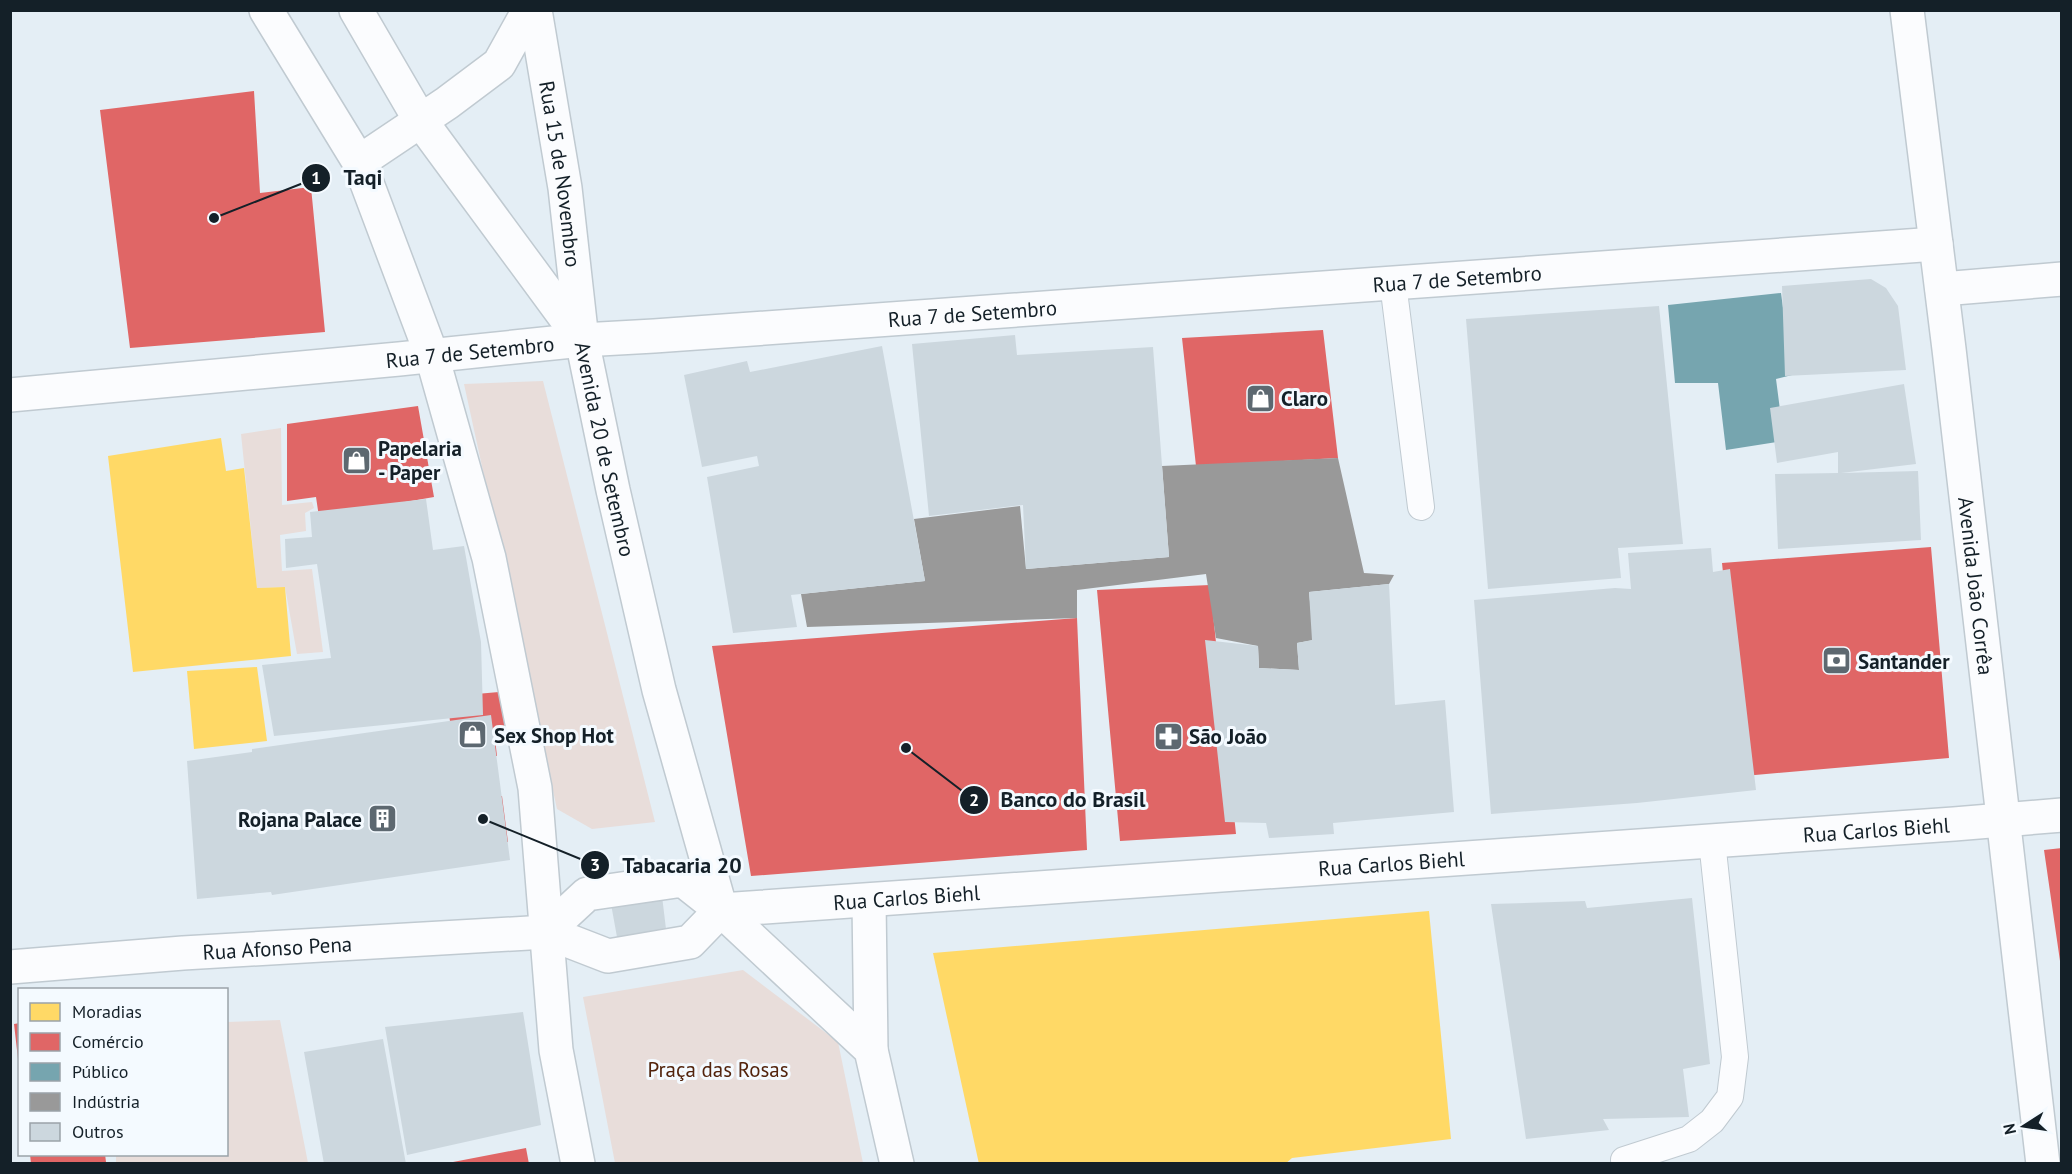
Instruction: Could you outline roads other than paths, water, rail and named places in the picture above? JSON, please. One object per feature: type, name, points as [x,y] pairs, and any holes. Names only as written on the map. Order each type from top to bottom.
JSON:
[{"type":"street","points":[[266,10],[358,162],[432,356],[489,558],[533,777],[556,1050],[579,1164]]},
{"type":"street","name":"Avenida 20 de Setembro","points":[[356,10],[420,120],[582,339],[612,490],[659,690],[721,910]]},
{"type":"street","points":[[358,162],[499,64],[529,10]]},
{"type":"street","name":"Rua 15 de Novembro","points":[[535,10],[565,188],[582,339]]},
{"type":"street","name":"Avenida João Corrêa","points":[[1907,10],[1942,289],[2043,1164]]},
{"type":"street","name":"Rua 7 de Setembro","points":[[10,394],[432,356],[582,339],[666,335],[1936,244]]},
{"type":"street","points":[[1942,289],[2061,279]]},
{"type":"street","name":"Rua Carlos Biehl","points":[[721,910],[2061,815]]},
{"type":"street","points":[[546,932],[587,894],[683,880],[721,910],[871,1050]]},
{"type":"street","points":[[869,901],[871,1050],[897,1164]]},
{"type":"street","points":[[546,932],[608,956],[690,942],[721,910]]},
{"type":"street","name":"Rua Afonso Pena","points":[[10,967],[183,953],[546,932]]},
{"type":"lane","points":[[1393,283],[1421,507]]},
{"type":"lane","points":[[1624,1160],[1689,1139],[1712,1121],[1730,1097],[1735,1057],[1712,841]]},
{"type":"place","name":"Taqi","points":[[214,218]]},
{"type":"place","name":"Claro","points":[[1260,398]]},
{"type":"place","name":"Papelaria - Paper","points":[[357,460]]},
{"type":"place","name":"Santander","points":[[1837,661]]},
{"type":"place","name":"Sex Shop Hot","points":[[473,735]]},
{"type":"place","name":"São João","points":[[1168,736]]},
{"type":"place","name":"Banco do Brasil","points":[[906,748]]},
{"type":"place","name":"Rojana Palace","points":[[383,819]]},
{"type":"place","name":"Tabacaria 20","points":[[483,819]]},
{"type":"park label","name":"Praça das Rosas","points":[[718,1069]]}]
